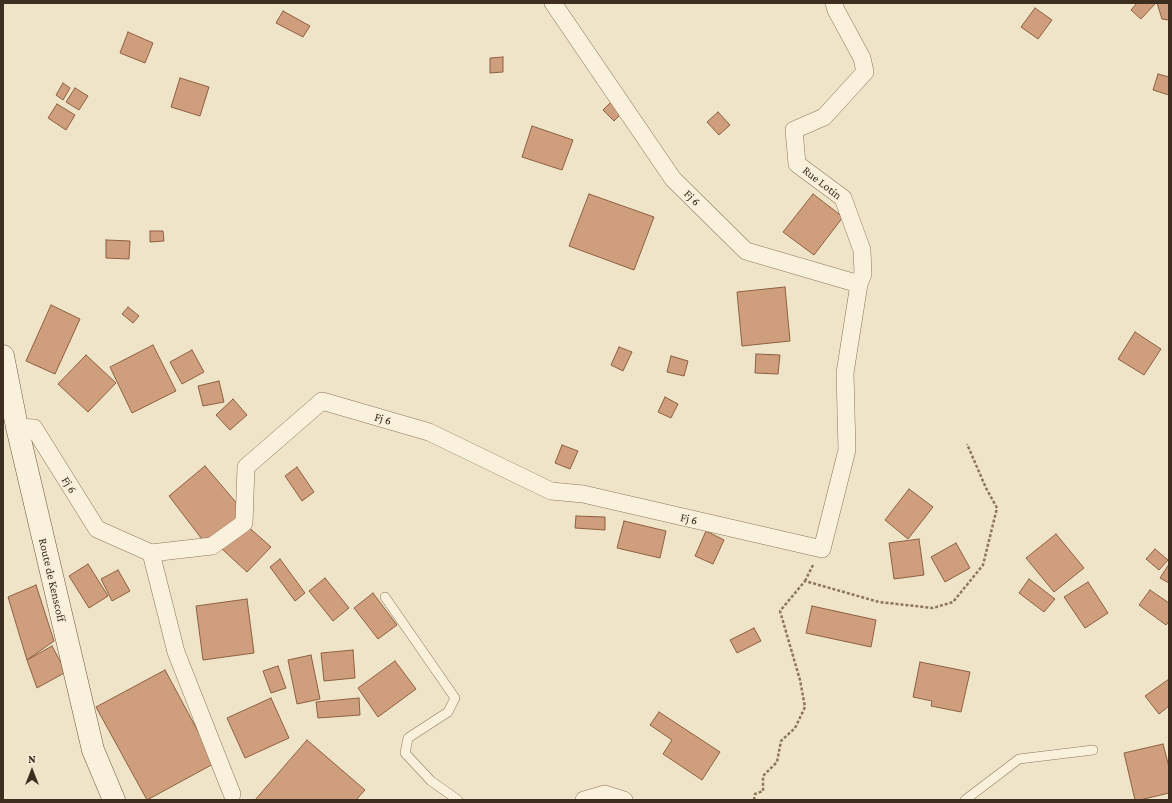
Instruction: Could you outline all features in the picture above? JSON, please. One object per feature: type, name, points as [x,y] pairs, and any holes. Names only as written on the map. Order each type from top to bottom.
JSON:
[{"type":"main road","name":"Route de Kenscoff","points":[[3,356],[17,427],[93,750],[114,800]]},
{"type":"street","name":"Fj 6","points":[[17,427],[34,428],[97,529],[151,553],[212,546],[244,523],[246,467],[322,401],[429,432],[551,491],[583,494],[822,550],[847,450],[845,373],[859,284],[746,252],[673,179],[552,3]]},
{"type":"street","name":"Rue Lotin","points":[[834,3],[836,10],[862,58],[865,72],[824,117],[794,130],[797,164],[843,198],[862,250],[863,274],[859,284]]},
{"type":"street","points":[[151,553],[176,652],[232,794]]},
{"type":"street","points":[[584,800],[605,794],[624,800]]},
{"type":"lane","points":[[385,597],[455,698],[448,712],[408,738],[405,753],[430,781],[458,800]]},
{"type":"lane","points":[[965,800],[1019,759],[1093,750]]},
{"type":"path","points":[[754,800],[755,794],[763,791],[763,776],[777,762],[781,741],[795,728],[805,707],[800,680],[780,611],[805,581],[879,602],[933,608],[953,602],[983,565],[997,508],[986,488],[968,444]]},
{"type":"building","points":[[1137,3],[1155,4],[1141,19],[1131,10]]},
{"type":"building","points":[[1157,3],[1169,3],[1169,20],[1162,19]]},
{"type":"building","points":[[1035,8],[1052,20],[1038,39],[1021,27]]},
{"type":"building","points":[[283,11],[310,26],[303,37],[276,23]]},
{"type":"building","points":[[128,32],[153,43],[145,63],[120,53]]},
{"type":"building","points":[[503,57],[503,72],[490,73],[490,58]]},
{"type":"building","points":[[1158,74],[1169,77],[1169,95],[1153,90]]},
{"type":"building","points":[[180,78],[209,87],[200,116],[171,107]]},
{"type":"building","points":[[63,83],[70,88],[63,100],[56,95]]},
{"type":"building","points":[[75,88],[88,96],[79,110],[66,102]]},
{"type":"building","points":[[611,102],[622,113],[614,121],[603,110]]},
{"type":"building","points":[[57,104],[75,115],[66,130],[48,118]]},
{"type":"building","points":[[718,112],[730,125],[719,135],[707,122]]},
{"type":"building","points":[[532,126],[573,140],[562,170],[522,157]]},
{"type":"building","points":[[589,194],[654,217],[634,270],[569,246]]},
{"type":"building","points":[[813,194],[843,217],[814,255],[783,232]]},
{"type":"building","points":[[150,231],[163,231],[164,241],[150,242]]},
{"type":"building","points":[[106,240],[130,241],[129,259],[106,258]]},
{"type":"building","points":[[785,287],[790,341],[742,346],[737,292]]},
{"type":"building","points":[[51,305],[80,319],[55,374],[26,361]]},
{"type":"building","points":[[128,307],[139,316],[133,323],[122,314]]},
{"type":"building","points":[[1135,332],[1161,349],[1144,375],[1118,359]]},
{"type":"building","points":[[153,345],[176,391],[132,413],[110,367]]},
{"type":"building","points":[[619,347],[632,352],[623,371],[611,365]]},
{"type":"building","points":[[192,350],[204,372],[182,384],[170,362]]},
{"type":"building","points":[[756,354],[780,355],[778,374],[755,373]]},
{"type":"building","points":[[86,355],[116,383],[88,412],[58,384]]},
{"type":"building","points":[[671,356],[688,361],[684,376],[667,372]]},
{"type":"building","points":[[219,381],[224,402],[203,406],[198,386]]},
{"type":"building","points":[[665,397],[678,404],[671,418],[658,412]]},
{"type":"building","points":[[233,399],[247,415],[230,430],[216,415]]},
{"type":"building","points":[[562,445],[578,451],[570,469],[555,463]]},
{"type":"building","points":[[205,466],[245,513],[208,547],[169,496]]},
{"type":"building","points":[[297,467],[314,492],[302,501],[285,476]]},
{"type":"building","points":[[909,489],[933,507],[908,539],[885,520]]},
{"type":"building","points":[[576,516],[605,517],[605,530],[575,528]]},
{"type":"building","points":[[624,521],[666,531],[660,558],[617,548]]},
{"type":"building","points":[[244,523],[271,547],[247,572],[221,548]]},
{"type":"building","points":[[706,531],[724,540],[713,564],[695,556]]},
{"type":"building","points":[[1056,534],[1084,568],[1054,592],[1026,558]]},
{"type":"building","points":[[919,539],[924,575],[894,579],[889,543]]},
{"type":"building","points":[[956,543],[970,568],[945,582],[931,557]]},
{"type":"building","points":[[1155,549],[1168,560],[1159,570],[1146,559]]},
{"type":"building","points":[[280,559],[305,593],[295,601],[270,567]]},
{"type":"building","points":[[88,564],[108,596],[89,608],[69,576]]},
{"type":"building","points":[[1169,564],[1169,583],[1160,578]]},
{"type":"building","points":[[118,570],[130,591],[112,601],[101,579]]},
{"type":"building","points":[[325,578],[349,608],[333,621],[309,591]]},
{"type":"building","points":[[1029,579],[1055,599],[1044,612],[1019,593]]},
{"type":"building","points":[[1088,582],[1108,613],[1085,628],[1064,597]]},
{"type":"building","points":[[36,585],[54,641],[27,660],[8,597]]},
{"type":"building","points":[[1150,590],[1169,603],[1169,621],[1166,625],[1139,605]]},
{"type":"building","points":[[373,593],[397,625],[378,639],[354,608]]},
{"type":"building","points":[[247,599],[254,653],[203,660],[196,606]]},
{"type":"building","points":[[812,606],[876,620],[871,647],[806,633]]},
{"type":"building","points":[[754,628],[761,641],[737,653],[730,640]]},
{"type":"building","points":[[52,646],[66,672],[37,688],[27,660]]},
{"type":"building","points":[[353,650],[355,678],[324,681],[321,653]]},
{"type":"building","points":[[311,655],[320,699],[297,704],[288,660]]},
{"type":"building","points":[[395,661],[416,689],[378,717],[358,688]]},
{"type":"building","points":[[920,662],[970,672],[961,712],[931,706],[932,701],[913,697]]},
{"type":"building","points":[[278,666],[286,688],[271,693],[263,671]]},
{"type":"building","points":[[165,670],[215,763],[147,800],[96,707]]},
{"type":"building","points":[[1169,679],[1169,706],[1159,714],[1145,696]]},
{"type":"building","points":[[271,698],[289,738],[245,758],[227,718]]},
{"type":"building","points":[[359,698],[360,715],[318,718],[316,702]]},
{"type":"building","points":[[659,712],[720,752],[702,780],[663,754],[672,740],[650,725]]},
{"type":"building","points":[[307,740],[365,790],[356,800],[255,800]]},
{"type":"building","points":[[1163,744],[1169,767],[1169,793],[1135,800],[1124,753]]}]
